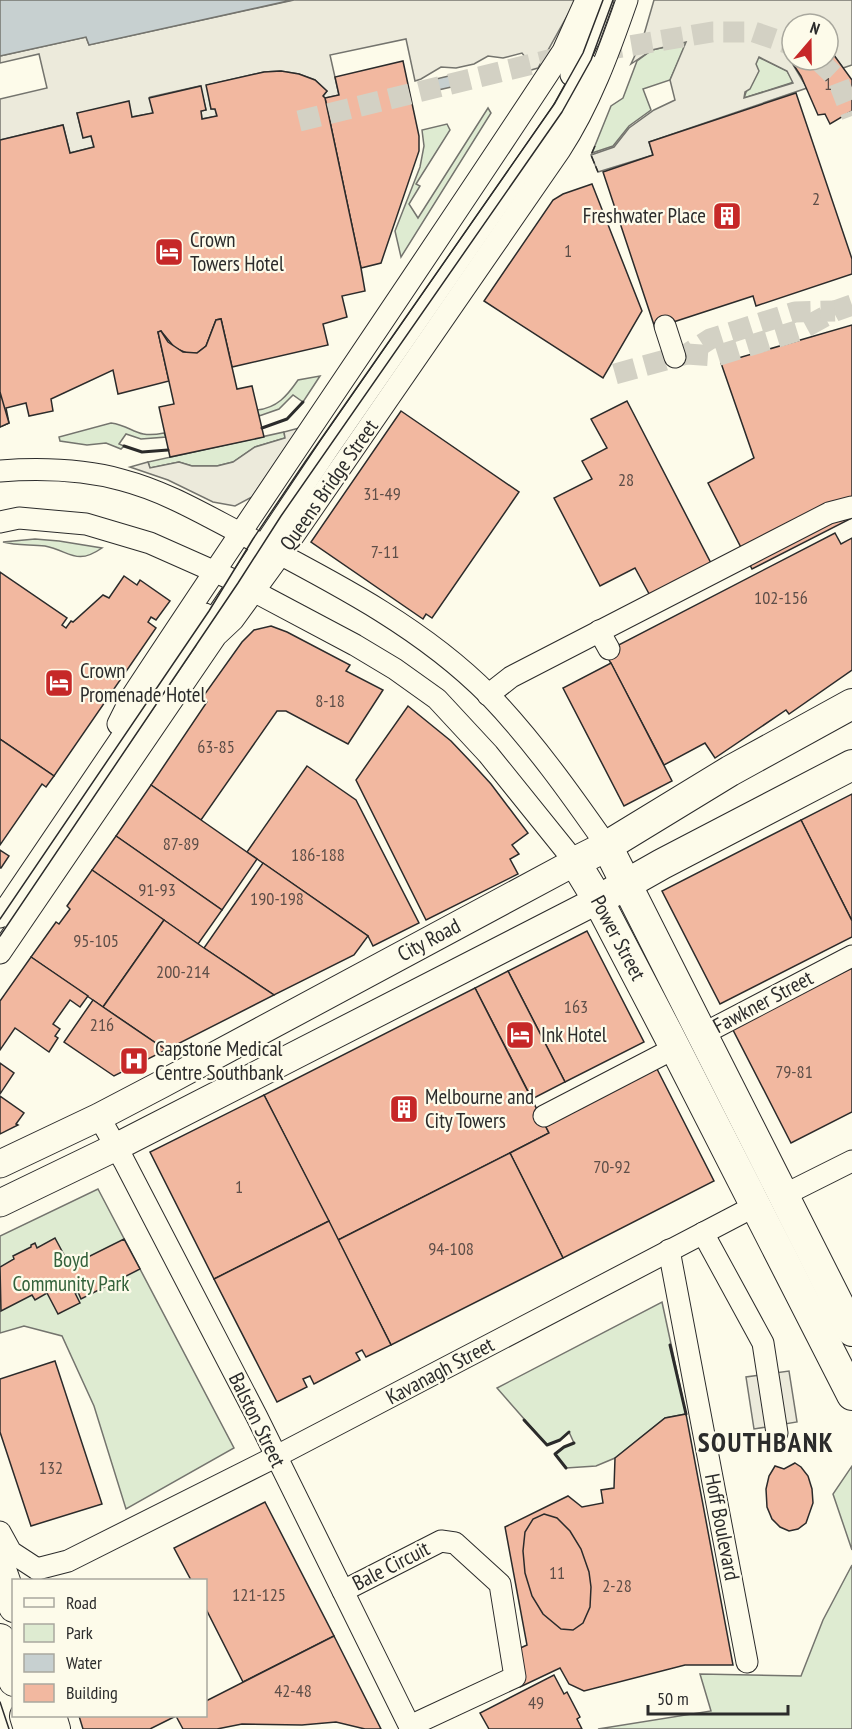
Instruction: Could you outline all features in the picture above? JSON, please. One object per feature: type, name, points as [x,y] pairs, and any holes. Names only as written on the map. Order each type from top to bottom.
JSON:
[{"type":"highway","name":"City Road","points":[[575,862],[606,846],[730,771],[852,704]]},
{"type":"highway","name":"City Road","points":[[598,900],[852,765]]},
{"type":"highway","name":"Power Street","points":[[606,846],[852,1331]]},
{"type":"highway","name":"Power Street","points":[[575,862],[598,900],[675,1048],[852,1395]]},
{"type":"highway","name":"Fawkner Street","points":[[675,1048],[701,1035]]},
{"type":"highway","name":"Kavanagh Street","points":[[755,1206],[784,1195]]},
{"type":"highway","points":[[0,1567],[12,1601]]},
{"type":"highway","points":[[0,1639],[12,1674]]},
{"type":"main road","name":"City Road","points":[[0,1164],[99,1117],[575,862]]},
{"type":"main road","name":"City Road","points":[[0,1203],[116,1147],[598,900]]},
{"type":"street","name":"Queens Bridge Street","points":[[0,917],[259,543],[563,51],[586,0]]},
{"type":"street","name":"Queens Bridge Street","points":[[563,115],[603,0]]},
{"type":"street","name":"Queens Bridge Street","points":[[259,543],[385,405],[563,115],[591,60],[613,0]]},
{"type":"street","name":"Queens Bridge Street","points":[[0,937],[259,543],[360,378],[460,241],[602,66],[627,0]]},
{"type":"street","points":[[536,92],[563,115]]},
{"type":"street","points":[[665,326],[675,357]]},
{"type":"street","points":[[360,378],[373,396],[385,405]]},
{"type":"street","name":"Power Street","points":[[0,471],[40,468],[96,474],[123,480],[176,499],[259,543],[404,626],[447,656],[488,695],[528,739],[583,811],[606,846]]},
{"type":"street","points":[[488,695],[511,677],[604,640],[626,617],[829,513],[852,507]]},
{"type":"street","name":"Power Street","points":[[0,522],[19,518],[86,524],[150,543],[234,581],[355,645],[395,669],[437,699],[488,754],[575,862]]},
{"type":"street","name":"Queens Bridge Street","points":[[0,906],[103,754],[132,696],[234,581]]},
{"type":"street","name":"Queens Bridge Street","points":[[0,953],[216,636],[233,620],[234,581]]},
{"type":"street","name":"Fawkner Street","points":[[701,1035],[852,956]]},
{"type":"street","points":[[544,1116],[675,1048]]},
{"type":"street","name":"Balston Street","points":[[99,1117],[130,1171],[257,1417],[411,1728]]},
{"type":"street","name":"Kavanagh Street","points":[[784,1195],[852,1161]]},
{"type":"street","name":"Kavanagh Street","points":[[34,1575],[68,1561],[275,1457],[755,1206]]},
{"type":"street","points":[[703,1233],[763,1343],[777,1433]]},
{"type":"street","name":"Hoff Boulevard","points":[[669,1250],[747,1662]]},
{"type":"street","points":[[828,1282],[852,1312]]},
{"type":"street","points":[[0,1532],[11,1552],[34,1575]]},
{"type":"street","name":"Bale Circuit","points":[[343,1591],[441,1541],[455,1543],[500,1584],[514,1677],[411,1728]]},
{"type":"green space","points":[[687,42],[670,80],[643,89],[651,110],[629,126],[613,146],[592,153],[611,106],[623,98],[637,61],[652,50]]},
{"type":"green space","points":[[758,57],[780,68],[780,72],[788,72],[794,82],[744,98]]},
{"type":"green space","points":[[488,108],[491,113],[401,257],[395,231],[420,167],[424,146],[422,130],[447,124],[450,130],[416,184],[420,186],[409,204],[418,218]]},
{"type":"green space","points":[[320,376],[303,402],[293,395],[279,409],[259,416],[257,410],[276,404],[298,380]]},
{"type":"green space","points":[[111,423],[140,433],[164,433],[166,437],[141,439],[126,434],[119,444],[124,446],[121,449],[106,443],[87,445],[60,441],[59,437]]},
{"type":"green space","points":[[284,432],[285,438],[255,447],[233,462],[217,466],[192,466],[179,462],[150,468],[148,462]]},
{"type":"green space","points":[[35,539],[102,548],[79,557],[45,546],[3,542]]},
{"type":"green space","name":"Boyd Community Park","points":[[98,1189],[234,1448],[126,1509],[94,1406],[62,1336],[24,1326],[0,1333],[0,1236]]},
{"type":"green space","points":[[662,1302],[686,1414],[665,1418],[615,1458],[596,1466],[566,1468],[555,1454],[574,1443],[569,1432],[560,1440],[547,1445],[497,1388]]},
{"type":"green space","points":[[852,1466],[852,1550],[833,1494]]},
{"type":"green space","points":[[852,1565],[852,1729],[598,1729],[711,1711],[700,1674],[801,1676],[823,1620]]},
{"type":"shaded area","points":[[294,0],[576,0],[538,68],[517,74],[526,58],[522,53],[503,58],[488,56],[474,64],[456,68],[441,67],[415,81],[406,39],[330,55],[339,95],[325,98],[323,96],[327,91],[315,80],[299,74],[280,71],[264,72],[207,85],[211,109],[215,109],[217,116],[202,119],[201,111],[206,110],[200,86],[150,97],[153,113],[132,117],[77,113],[83,137],[91,136],[94,147],[70,153],[63,125],[0,140],[0,99],[47,88],[39,54],[0,63],[0,56],[86,37],[89,45]]},
{"type":"shaded area","points":[[654,0],[852,0],[852,65],[843,68],[840,64],[840,12],[780,12],[780,68],[759,57],[756,64],[759,71],[750,89],[745,92],[744,98],[793,83],[788,72],[797,72],[807,88],[649,142],[653,155],[598,172],[591,155],[614,147],[629,128],[654,110],[675,100],[670,80],[686,42],[652,50],[631,64],[643,38]]},
{"type":"shaded area","points":[[299,428],[252,497],[235,506],[213,502],[168,480],[130,467],[148,462],[150,468],[179,462],[192,466],[217,466],[233,462],[255,447],[285,438],[284,432]]},
{"type":"shaded area","points":[[789,1371],[797,1422],[754,1429],[746,1377]]},
{"type":"water","points":[[0,0],[292,0],[89,45],[86,37],[0,56]]},
{"type":"water","points":[[453,75],[456,86],[438,90],[436,79]]},
{"type":"building","points":[[403,61],[419,136],[419,151],[381,263],[361,268],[325,98],[339,95],[335,77]]},
{"type":"building","points":[[840,64],[852,80],[852,111],[830,124],[825,114],[818,115],[798,72],[840,72]]},
{"type":"building","points":[[281,71],[315,80],[327,91],[323,96],[365,291],[342,296],[347,317],[323,324],[328,345],[232,367],[221,319],[216,320],[206,346],[197,353],[189,354],[175,348],[161,331],[158,332],[169,381],[118,394],[113,370],[51,399],[53,411],[29,416],[26,403],[6,408],[9,423],[0,427],[0,140],[63,125],[70,153],[94,147],[91,136],[83,138],[77,113],[129,101],[132,117],[153,113],[149,98],[201,86],[206,110],[201,111],[202,119],[217,116],[215,109],[211,109],[206,85],[264,72]]},
{"type":"building","name":"Freshwater Place","points":[[796,93],[852,259],[852,274],[756,306],[753,296],[655,328],[603,172],[653,155],[649,142]]},
{"type":"building","points":[[592,184],[642,311],[603,378],[484,301],[553,200]]},
{"type":"building","points":[[221,319],[237,389],[252,386],[264,437],[170,457],[159,407],[174,404],[158,332],[161,331],[168,342],[183,352],[197,353],[206,346],[216,320]]},
{"type":"building","points":[[852,325],[852,518],[752,569],[708,483],[754,458],[721,363]]},
{"type":"building","points":[[0,392],[9,423],[0,427]]},
{"type":"building","points":[[627,401],[714,569],[653,601],[635,568],[600,586],[554,498],[592,479],[582,461],[607,448],[591,419]]},
{"type":"building","points":[[401,411],[519,492],[432,618],[426,614],[423,619],[311,542]]},
{"type":"building","points":[[835,533],[841,544],[852,538],[852,670],[789,714],[786,710],[715,758],[705,743],[664,765],[605,652]]},
{"type":"building","name":"Crown Promenade Hotel","points":[[0,572],[67,618],[62,625],[66,628],[71,621],[73,622],[103,595],[109,598],[124,576],[137,585],[140,580],[170,601],[156,620],[151,617],[148,622],[156,628],[54,776],[0,739]]},
{"type":"building","points":[[271,626],[350,665],[346,671],[383,690],[348,744],[286,711],[277,711],[201,820],[151,785],[207,702],[202,698],[242,642],[254,630]]},
{"type":"building","points":[[611,663],[672,781],[624,806],[563,688]]},
{"type":"building","points":[[408,706],[451,741],[470,761],[491,784],[528,833],[512,845],[519,854],[510,859],[518,874],[426,920],[356,780]]},
{"type":"building","points":[[0,739],[54,776],[46,787],[42,784],[0,845]]},
{"type":"building","points":[[307,766],[356,800],[419,923],[373,946],[368,936],[247,852]]},
{"type":"building","points":[[151,785],[257,859],[222,910],[116,836]]},
{"type":"building","points":[[852,794],[852,921],[801,820]]},
{"type":"building","points":[[801,820],[852,921],[852,937],[720,1004],[662,891]]},
{"type":"building","points":[[116,836],[222,910],[198,944],[92,870]]},
{"type":"building","points":[[0,850],[9,856],[1,868],[0,868]]},
{"type":"building","points":[[263,863],[368,936],[354,955],[274,995],[204,948]]},
{"type":"building","points":[[92,870],[164,920],[103,1007],[31,957],[56,922],[59,924],[70,909],[67,906]]},
{"type":"building","points":[[164,920],[274,995],[166,1050],[103,1007]]},
{"type":"building","points":[[587,931],[644,1042],[565,1082],[508,971]]},
{"type":"building","points":[[31,957],[88,996],[80,1007],[70,1000],[53,1024],[60,1029],[55,1036],[58,1038],[49,1052],[15,1028],[0,1050],[0,1001]]},
{"type":"building","points":[[852,968],[852,1112],[791,1143],[732,1028]]},
{"type":"building","name":"Ink Hotel","points":[[508,971],[565,1082],[532,1099],[475,988]]},
{"type":"building","name":"Melbourne and City Towers","points":[[475,988],[549,1133],[338,1240],[264,1095]]},
{"type":"building","points":[[93,1000],[166,1050],[114,1076],[64,1042]]},
{"type":"building","points":[[0,1063],[14,1073],[0,1094]]},
{"type":"building","points":[[656,1067],[714,1181],[563,1258],[510,1153],[549,1133],[542,1119]]},
{"type":"building","points":[[264,1095],[329,1221],[214,1279],[150,1152]]},
{"type":"building","points":[[0,1096],[24,1113],[16,1124],[18,1125],[0,1134]]},
{"type":"building","points":[[510,1153],[563,1258],[391,1345],[338,1240]]},
{"type":"building","points":[[329,1221],[391,1345],[366,1357],[362,1350],[356,1353],[360,1360],[314,1384],[310,1376],[303,1379],[307,1387],[277,1402],[214,1279]]},
{"type":"building","points":[[55,1238],[70,1266],[124,1239],[140,1269],[81,1299],[78,1292],[75,1293],[80,1303],[58,1314],[47,1293],[35,1300],[32,1295],[1,1311],[0,1267],[31,1245],[35,1243],[37,1248]]},
{"type":"building","points":[[55,1361],[102,1504],[31,1526],[0,1432],[0,1379]]},
{"type":"building","points":[[686,1414],[733,1665],[685,1665],[584,1691],[569,1684],[560,1668],[520,1687],[505,1655],[527,1645],[505,1527],[568,1496],[582,1507],[603,1503],[601,1490],[614,1488],[615,1458],[665,1418]]},
{"type":"building","points":[[795,1463],[808,1476],[813,1503],[806,1523],[798,1529],[789,1531],[780,1527],[772,1519],[767,1507],[766,1489],[769,1476],[775,1466],[784,1469]]},
{"type":"building","points":[[265,1502],[334,1636],[243,1682],[207,1611],[207,1579],[190,1579],[174,1548]]},
{"type":"building","points":[[544,1514],[557,1518],[570,1531],[581,1549],[589,1572],[590,1607],[583,1623],[573,1630],[561,1629],[543,1614],[532,1596],[525,1573],[523,1551],[525,1532],[533,1519]]},
{"type":"building","points":[[334,1636],[381,1729],[365,1729],[336,1722],[302,1725],[242,1724],[217,1729],[183,1729],[177,1717],[207,1717],[207,1700]]},
{"type":"building","points":[[554,1675],[564,1694],[567,1692],[580,1717],[577,1719],[582,1729],[489,1729],[480,1713]]},
{"type":"building","points":[[79,1717],[174,1717],[150,1729],[83,1729]]},
{"type":"tunnel","points":[[299,121],[557,58],[712,32],[754,32],[780,41]]},
{"type":"tunnel","points":[[831,72],[837,78],[852,116]]},
{"type":"tunnel","points":[[687,354],[716,356],[800,330],[835,311],[852,305]]},
{"type":"tunnel","points":[[615,374],[687,354],[710,339],[795,312],[835,311]]},
{"type":"tram line","points":[[0,919],[209,611],[253,539],[305,462],[555,103],[583,53],[603,0]]},
{"type":"tram line","points":[[0,936],[281,516],[562,112],[591,60],[613,0]]},
{"type":"tram line","points":[[0,1702],[9,1729]]},
{"type":"fence","points":[[595,146],[591,155],[598,172]]},
{"type":"wall","points":[[262,428],[287,419],[303,402]]},
{"type":"wall","points":[[124,446],[142,452],[168,450]]},
{"type":"wall","points":[[670,1345],[686,1414]]},
{"type":"wall","points":[[524,1420],[547,1445],[560,1440],[569,1432]]},
{"type":"wall","points":[[566,1468],[555,1454],[574,1443]]},
{"type":"place","name":"Freshwater Place","points":[[727,216]]},
{"type":"place","name":"Crown Towers Hotel","points":[[169,252]]},
{"type":"place","name":"Crown Promenade Hotel","points":[[59,683]]},
{"type":"place","name":"Ink Hotel","points":[[520,1035]]},
{"type":"place","name":"Capstone Medical Centre Southbank","points":[[134,1061]]},
{"type":"place","name":"Melbourne and City Towers","points":[[404,1109]]},
{"type":"district","name":"SOUTHBANK","points":[[766,1443]]}]
